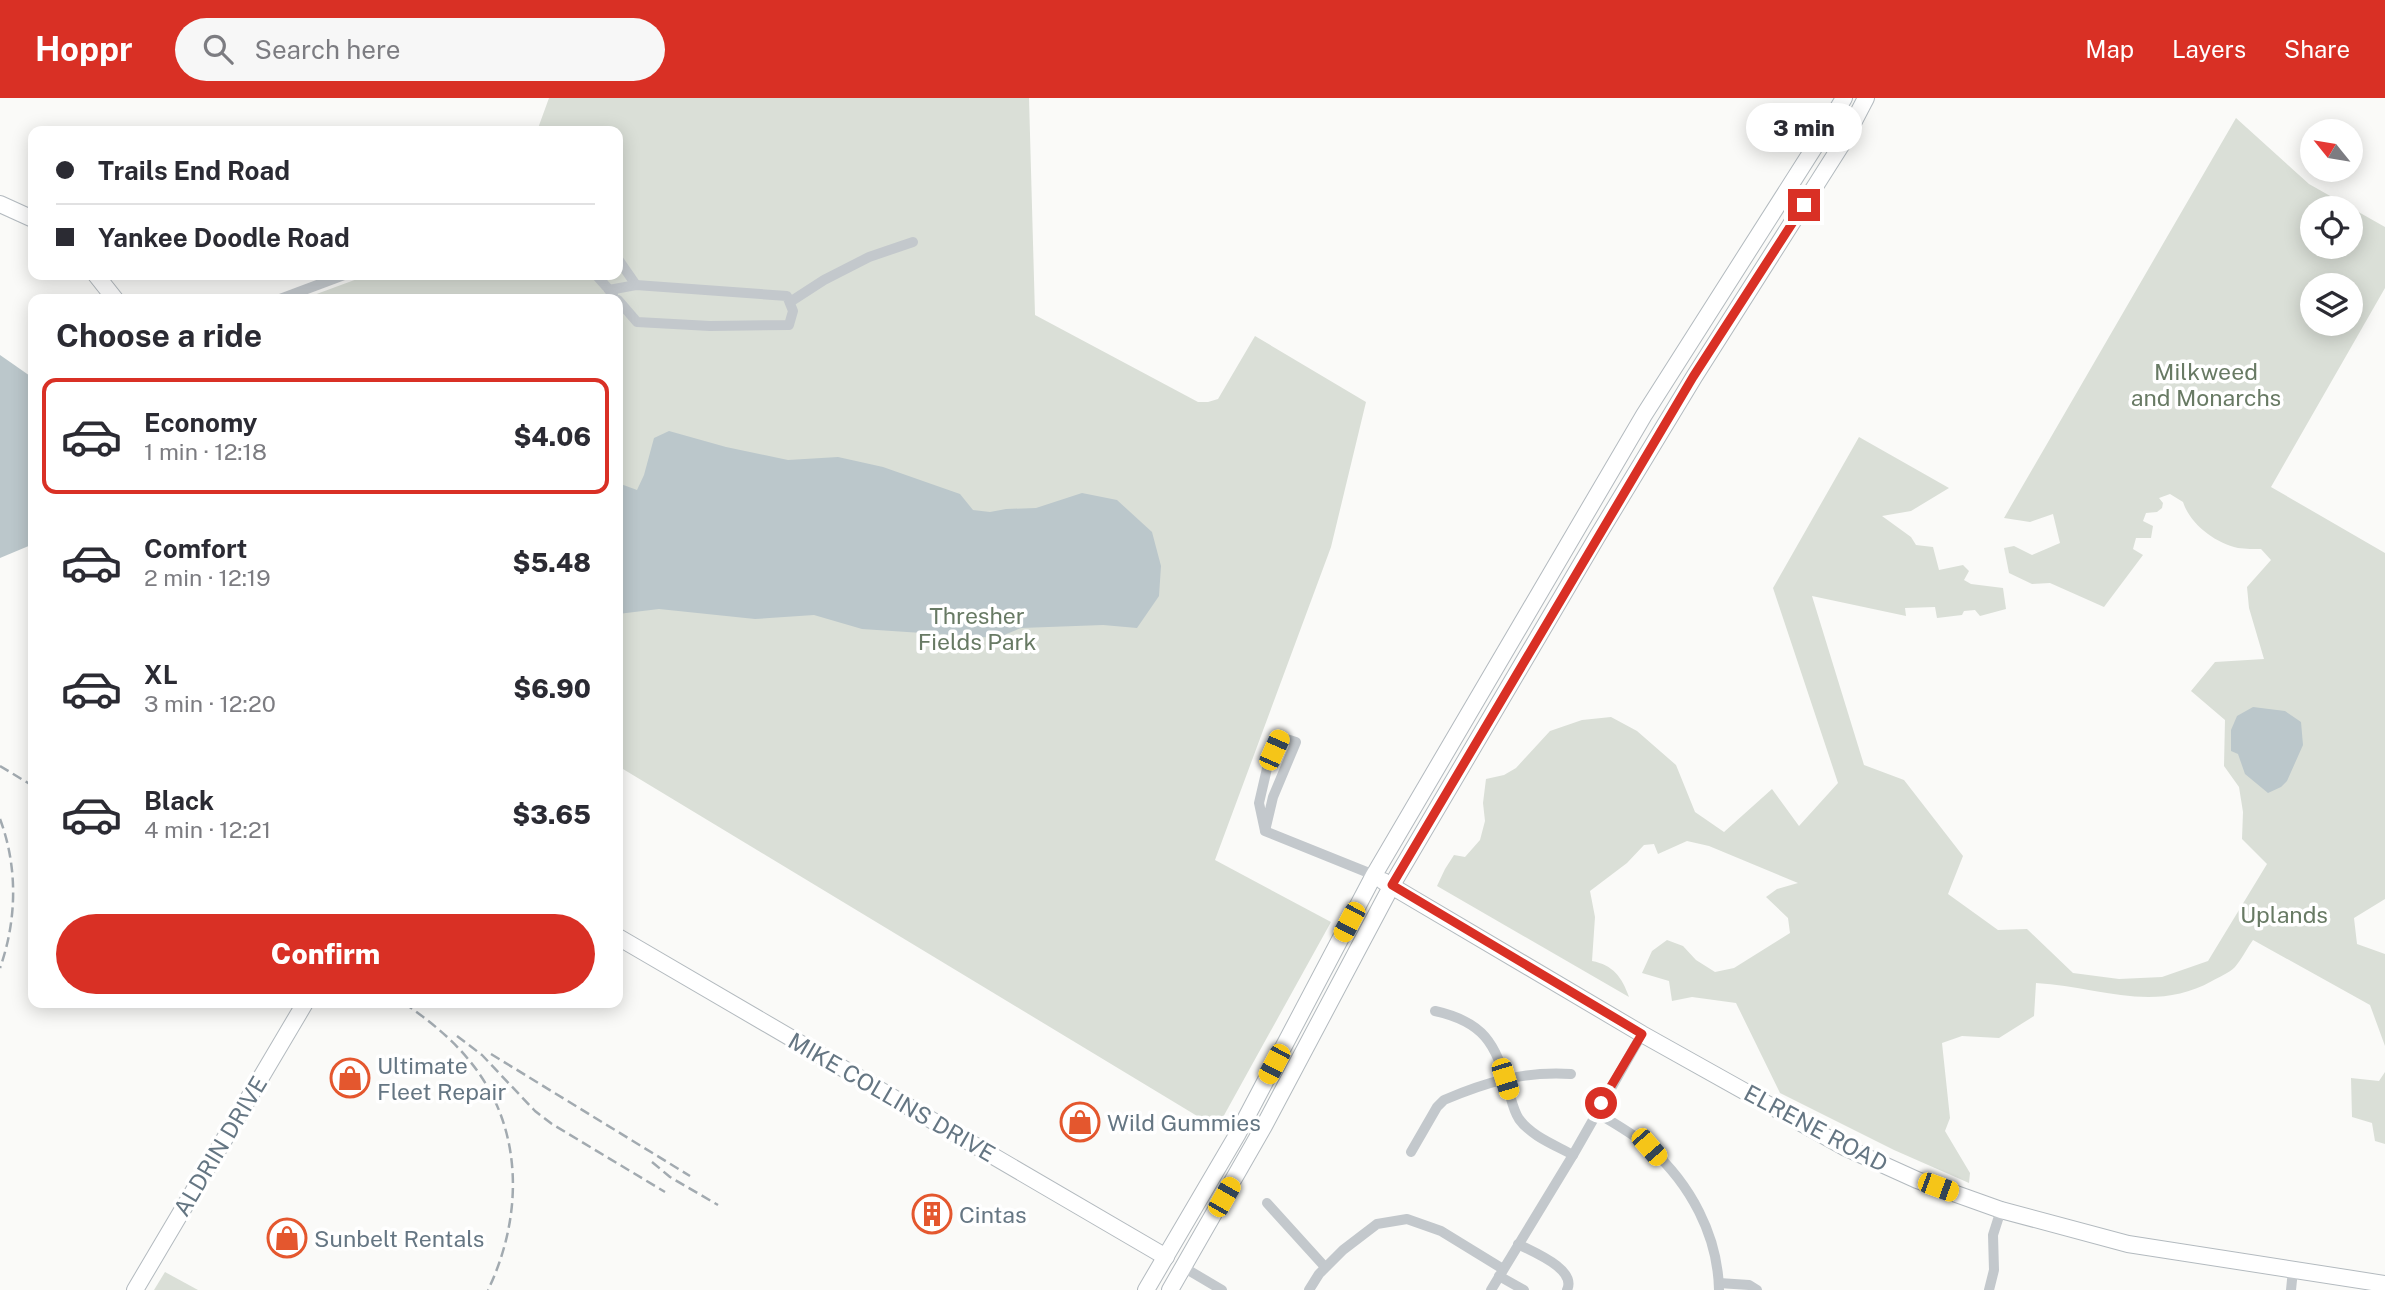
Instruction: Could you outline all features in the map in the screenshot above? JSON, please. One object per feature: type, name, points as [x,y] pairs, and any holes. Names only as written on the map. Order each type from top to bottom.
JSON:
[{"type":"main road","points":[[1146,1290],[1237,1135],[1374,875],[1644,415],[1844,98]]},
{"type":"main road","points":[[1170,1290],[1271,1115],[1392,885],[1634,476],[1842,144],[1866,98]]},
{"type":"main road","points":[[1739,307],[1733,303],[1734,292],[1820,149],[1819,141]]},
{"type":"main road","points":[[0,204],[28,217]]},
{"type":"main road","points":[[100,280],[111,294]]},
{"type":"main road","points":[[1634,476],[1631,469],[1710,334],[1714,320],[1710,312]]},
{"type":"main road","name":"ELRENE ROAD","points":[[1374,875],[1642,1034],[1844,1147],[1917,1180],[2001,1210],[2128,1244],[2385,1284]]},
{"type":"main road","name":"MIKE COLLINS DRIVE","points":[[623,940],[1166,1257]]},
{"type":"main road","name":"ALDRIN DRIVE","points":[[135,1290],[302,1008]]},
{"type":"main road","points":[[1183,1267],[1181,1257],[1184,1247],[1221,1175],[1237,1135]]},
{"type":"main road","points":[[1160,1290],[1166,1257]]},
{"type":"street","points":[[790,302],[824,280],[869,257],[913,242]]},
{"type":"street","points":[[623,266],[636,285]]},
{"type":"street","points":[[293,294],[331,280]]},
{"type":"street","points":[[600,280],[613,294]]},
{"type":"street","points":[[609,290],[636,285],[787,296],[793,311],[789,325],[710,326],[637,322],[623,305]]},
{"type":"street","points":[[1280,737],[1296,742],[1273,797],[1265,831],[1259,803],[1268,764],[1280,737]]},
{"type":"street","points":[[1265,831],[1374,875]]},
{"type":"street","points":[[1435,1011],[1454,1016],[1478,1029],[1493,1045],[1500,1060],[1518,1118],[1534,1134],[1573,1155]]},
{"type":"street","points":[[1491,1290],[1642,1034]]},
{"type":"street","points":[[1411,1152],[1437,1107],[1444,1100],[1505,1079],[1543,1072],[1571,1074]]},
{"type":"street","points":[[1596,1112],[1649,1147],[1687,1191],[1703,1219],[1713,1247],[1719,1287],[1749,1285],[1757,1290]]},
{"type":"street","points":[[1267,1203],[1325,1267]]},
{"type":"street","points":[[1989,1290],[1994,1270],[1993,1235],[2001,1210]]},
{"type":"street","points":[[1309,1290],[1325,1267],[1377,1224],[1407,1219],[1441,1231],[1524,1290]]},
{"type":"street","points":[[1518,1244],[1562,1269],[1568,1276],[1570,1285],[1567,1290]]},
{"type":"street","points":[[1183,1267],[1223,1290]]},
{"type":"street","points":[[2291,1290],[2293,1270]]},
{"type":"green space","name":"Thresher Fields Park","points":[[549,98],[1029,98],[1035,315],[1198,402],[1218,399],[1255,336],[1366,402],[1331,547],[1215,860],[1331,922],[1217,1128],[623,769],[623,294],[317,294],[354,280],[623,280],[623,126],[539,126]]},
{"type":"green space","points":[[2236,118],[2300,176],[2300,182],[2307,182],[2330,196],[2300,196],[2300,259],[2363,259],[2363,215],[2385,227],[2385,288],[2363,326],[2363,273],[2300,273],[2300,336],[2358,336],[2271,487],[2385,553],[2385,899],[2354,918],[2357,944],[2385,954],[2385,1046],[2370,1005],[2253,940],[2238,964],[2230,971],[2190,991],[2168,996],[2125,995],[2036,983],[2034,1016],[1999,1038],[1962,1036],[1942,1043],[1950,1118],[1945,1131],[1970,1173],[1969,1183],[1894,1150],[1780,1093],[1736,1003],[1692,997],[1672,1001],[1669,981],[1642,973],[1652,951],[1667,940],[1683,946],[1696,960],[1715,972],[1734,968],[1790,933],[1788,918],[1766,897],[1777,889],[1798,883],[1709,846],[1687,841],[1658,854],[1654,844],[1644,845],[1627,863],[1590,891],[1595,917],[1592,961],[1616,973],[1629,997],[1437,886],[1454,855],[1465,857],[1480,840],[1485,821],[1483,803],[1486,779],[1504,775],[1516,768],[1550,731],[1582,720],[1611,717],[1637,731],[1676,765],[1695,812],[1724,832],[1772,789],[1799,826],[1838,783],[1773,588],[1859,437],[1949,488],[1911,511],[1882,516],[1911,537],[1916,545],[1933,547],[1939,570],[1963,565],[1969,571],[1964,580],[1971,584],[2003,588],[2006,609],[1980,616],[1975,610],[1964,611],[1962,615],[1937,618],[1935,607],[1905,608],[1906,616],[1812,596],[1864,765],[1904,780],[1963,856],[1948,894],[1998,930],[2027,929],[2073,973],[2119,979],[2162,977],[2208,961],[2267,864],[2242,839],[2243,812],[2239,787],[2224,766],[2225,720],[2191,691],[2215,662],[2264,659],[2249,608],[2247,587],[2271,560],[2261,549],[2238,548],[2212,537],[2191,518],[2183,502],[2170,494],[2159,498],[2163,503],[2157,512],[2146,513],[2143,521],[2153,526],[2151,538],[2136,538],[2133,549],[2143,555],[2104,607],[2050,583],[2032,584],[2009,573],[2004,548],[2014,546],[2032,555],[2060,543],[2053,514],[2030,522],[2004,518]]},
{"type":"green space","points":[[2385,1072],[2385,1144],[2375,1141],[2372,1123],[2352,1117],[2351,1078],[2379,1081]]},
{"type":"green space","points":[[165,1272],[198,1290],[154,1290]]},
{"type":"shaded area","points":[[0,355],[28,375],[28,546],[0,558]]},
{"type":"shaded area","points":[[669,431],[788,460],[838,457],[883,467],[960,494],[973,510],[990,512],[1036,508],[1082,493],[1117,500],[1152,532],[1161,566],[1159,596],[1137,628],[1103,625],[1021,628],[997,638],[862,629],[814,615],[755,619],[659,609],[623,613],[623,485],[637,490],[654,438]]},
{"type":"shaded area","points":[[2253,707],[2285,711],[2301,722],[2303,745],[2287,781],[2268,793],[2245,774],[2238,754],[2231,751],[2231,730],[2237,716]]},
{"type":"railway","points":[[0,766],[28,783]]},
{"type":"railway","points":[[0,819],[10,856],[13,894],[10,931],[0,968]]},
{"type":"railway","points":[[411,1008],[454,1043],[468,1059],[500,1112],[508,1141],[512,1171],[508,1232],[488,1290]]},
{"type":"railway","points":[[457,1036],[482,1055],[535,1111],[552,1124],[665,1192]]},
{"type":"railway","points":[[491,1054],[690,1176]]},
{"type":"railway","points":[[652,1162],[670,1177],[718,1205]]},
{"type":"place","name":"Ultimate Fleet Repair","points":[[350,1078]]},
{"type":"place","name":"Wild Gummies","points":[[1080,1122]]},
{"type":"place","name":"Cintas","points":[[932,1214]]},
{"type":"place","name":"Sunbelt Rentals","points":[[287,1238]]},
{"type":"route","points":[[1601,1103],[1642,1034],[1392,885],[1693,377],[1804,205]]},
{"type":"park label","name":"Milkweed and Monarchs","points":[[2206,384]]},
{"type":"park label","name":"Uplands","points":[[2284,914]]}]
